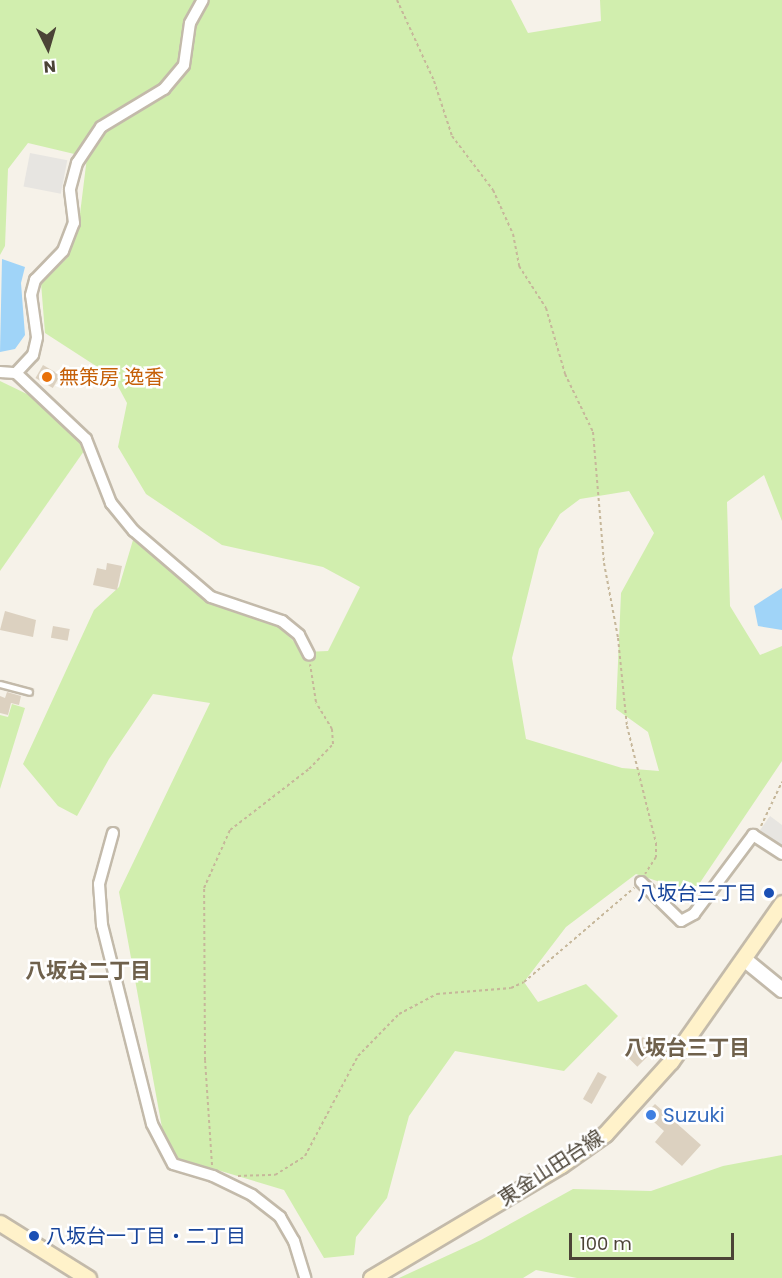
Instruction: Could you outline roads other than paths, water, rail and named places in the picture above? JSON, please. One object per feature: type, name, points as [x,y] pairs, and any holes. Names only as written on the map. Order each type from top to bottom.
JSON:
[{"type":"main road","name":"東金山田台線","points":[[371,1278],[543,1176],[605,1134],[671,1061],[782,903]]},
{"type":"main road","points":[[0,1222],[88,1278]]},
{"type":"street","points":[[16,373],[33,355],[35,346],[31,295],[35,280],[63,251],[74,223],[70,189],[77,163],[101,127],[164,89],[184,65],[190,23],[203,0]]},
{"type":"street","points":[[0,372],[16,373],[86,440],[111,503],[134,531],[211,597],[282,621],[299,635],[309,656]]},
{"type":"street","points":[[113,833],[99,884],[102,925],[152,1124],[173,1164],[213,1176],[252,1195],[280,1217],[294,1241],[305,1278]]},
{"type":"street","points":[[641,882],[681,921],[694,914],[753,835],[782,854]]},
{"type":"street","points":[[744,959],[782,990]]},
{"type":"lane","points":[[0,684],[29,692]]},
{"type":"water","points":[[2,259],[25,267],[21,283],[25,335],[15,349],[0,352]]},
{"type":"water","points":[[782,588],[782,630],[758,626],[754,606]]},
{"type":"place","name":"無策房 逸香","points":[[47,377]]},
{"type":"place","name":"八坂台三丁目","points":[[769,893]]},
{"type":"place","name":"Suzuki","points":[[651,1115]]},
{"type":"place","name":"八坂台一丁目・二丁目","points":[[34,1236]]},
{"type":"district","name":"八坂台二丁目","points":[[88,971]]},
{"type":"district","name":"八坂台三丁目","points":[[687,1048]]}]
